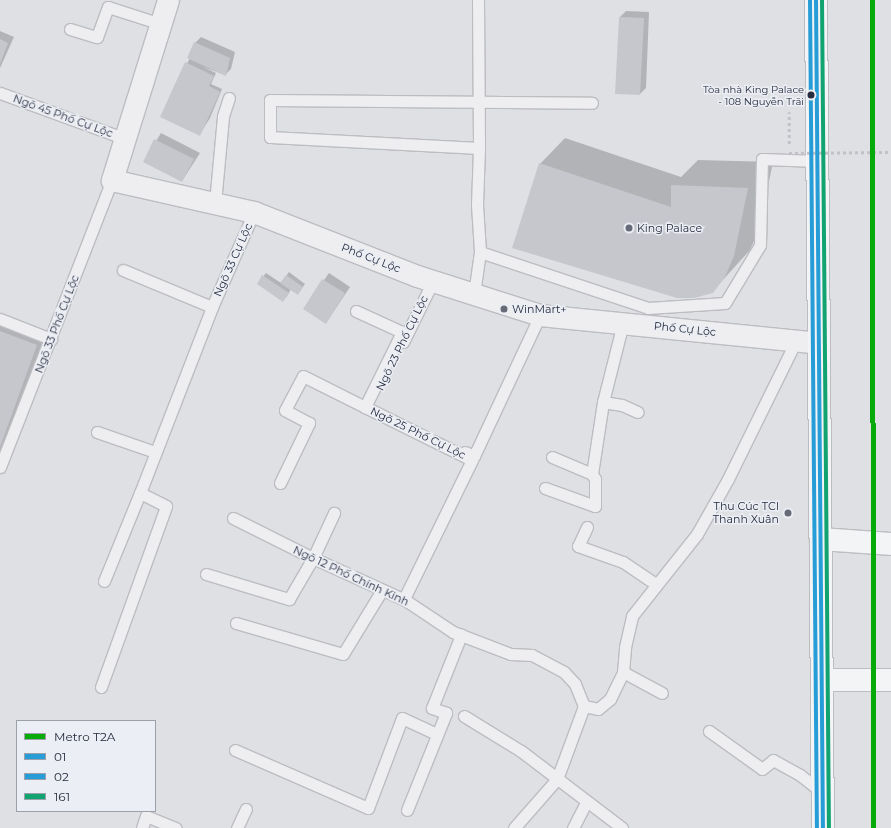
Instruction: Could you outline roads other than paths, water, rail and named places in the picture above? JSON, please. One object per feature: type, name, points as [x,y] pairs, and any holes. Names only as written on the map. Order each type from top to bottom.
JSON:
[{"type":"main road","points":[[816,0],[824,828]]},
{"type":"main road","points":[[821,539],[891,544]]},
{"type":"main road","points":[[822,680],[891,680]]},
{"type":"street","points":[[112,180],[168,0]]},
{"type":"street","name":"Phố Cự Lộc","points":[[112,180],[254,212],[433,281],[540,315],[819,343]]},
{"type":"lane","points":[[474,294],[480,252],[477,205],[479,148],[478,0]]},
{"type":"lane","points":[[70,29],[97,37],[108,7],[161,24]]},
{"type":"lane","name":"Ngõ 45 Phố Cự Lộc","points":[[0,93],[126,139]]},
{"type":"lane","points":[[215,203],[223,116],[229,98]]},
{"type":"lane","points":[[479,148],[270,138],[270,100],[592,103]]},
{"type":"lane","points":[[480,252],[648,308],[726,303],[760,245],[762,159],[818,161]]},
{"type":"lane","name":"Ngõ 33 Phố Cự Lộc","points":[[0,467],[112,180]]},
{"type":"lane","name":"Ngõ 33 Cự Lộc","points":[[212,307],[254,212]]},
{"type":"lane","points":[[104,581],[140,494],[212,307],[123,270]]},
{"type":"lane","name":"Ngõ 23 Phố Cự Lộc","points":[[369,406],[433,281]]},
{"type":"lane","name":"Ngõ 25 Phố Cự Lộc","points":[[356,311],[402,332],[369,406],[472,460],[404,600]]},
{"type":"lane","points":[[280,483],[309,423],[285,410],[303,376],[474,456],[540,315]]},
{"type":"lane","points":[[0,320],[51,339]]},
{"type":"lane","points":[[592,474],[603,402],[623,323]]},
{"type":"lane","points":[[514,828],[557,779],[584,706],[598,709],[610,699],[623,672],[625,647],[632,616],[697,534],[724,486],[796,341]]},
{"type":"lane","points":[[603,402],[622,405],[638,412]]},
{"type":"lane","points":[[97,432],[155,452]]},
{"type":"lane","points":[[545,488],[594,506],[595,479],[592,474],[552,457]]},
{"type":"lane","points":[[101,687],[166,506],[140,494]]},
{"type":"lane","points":[[206,574],[289,600],[334,513]]},
{"type":"lane","name":"Ngõ 12 Phố Chính Kinh","points":[[233,518],[312,558],[404,600],[462,635],[512,654],[532,655],[564,672],[576,684],[584,706]]},
{"type":"lane","points":[[587,528],[578,546],[623,562],[656,584]]},
{"type":"lane","points":[[236,623],[343,654],[382,590]]},
{"type":"lane","points":[[407,810],[446,713],[432,708],[462,635]]},
{"type":"lane","points":[[623,672],[662,692]]},
{"type":"lane","points":[[464,716],[521,751],[622,828]]},
{"type":"lane","points":[[235,750],[368,808],[402,718],[437,734]]},
{"type":"lane","points":[[709,731],[762,769],[773,760],[800,775],[823,793]]},
{"type":"lane","points":[[573,828],[586,802]]},
{"type":"lane","points":[[237,828],[246,809]]},
{"type":"lane","points":[[142,828],[146,816],[176,828]]},
{"type":"metro line","name":"T2A","points":[[872,0],[873,828]]},
{"type":"place","name":"Tòa nhà King Palace - 108 Nguyễn Trãi","points":[[811,95]]},
{"type":"place","name":"King Palace","points":[[629,228]]},
{"type":"place","name":"WinMart+","points":[[504,309]]},
{"type":"place","name":"Thu Cúc TCI Thanh Xuân","points":[[788,513]]}]
